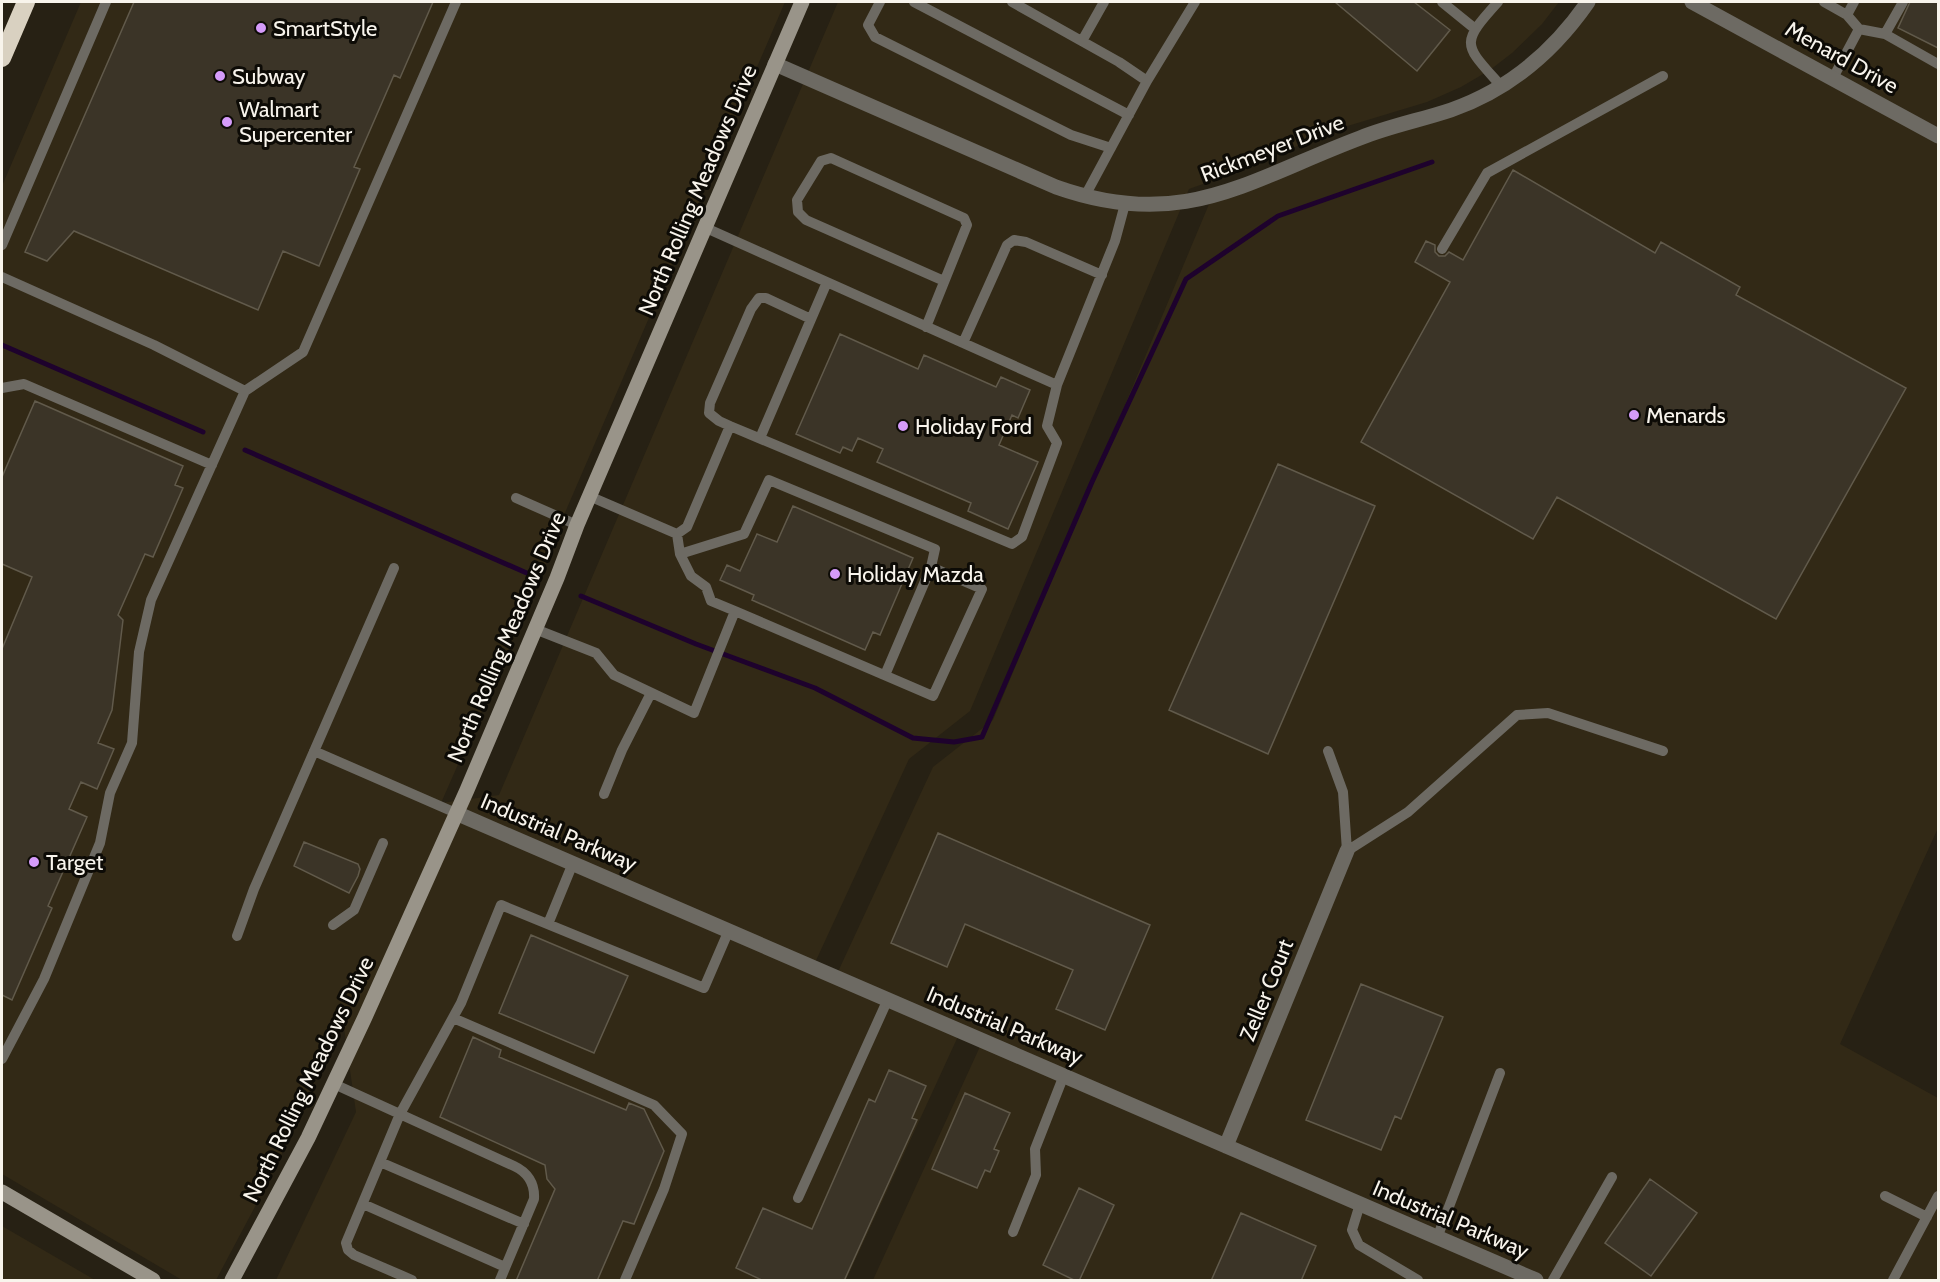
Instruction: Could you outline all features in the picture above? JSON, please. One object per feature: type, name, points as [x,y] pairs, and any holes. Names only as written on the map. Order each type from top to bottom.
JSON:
[{"type":"highway","points":[[2,58],[26,2]]},
{"type":"main road","name":"North Rolling Meadows Drive","points":[[232,1281],[334,1084],[456,813],[589,496],[802,2]]},
{"type":"main road","points":[[2,1192],[153,1281]]},
{"type":"street","name":"Rickmeyer Drive","points":[[775,64],[1056,187],[1085,196],[1125,204],[1187,202],[1228,192],[1364,136],[1463,105],[1501,86],[1546,52],[1588,2]]},
{"type":"street","name":"Menard Drive","points":[[1692,2],[1712,6],[1833,78],[1938,136]]},
{"type":"street","name":"Industrial Parkway","points":[[456,813],[1536,1281]]},
{"type":"street","name":"Zeller Court","points":[[1226,1146],[1347,851]]},
{"type":"lane","points":[[2,245],[106,2]]},
{"type":"lane","points":[[2,1059],[44,979],[100,843],[110,793],[132,744],[139,652],[151,600],[245,391],[303,352],[456,2]]},
{"type":"lane","points":[[880,2],[868,25],[875,37],[1071,135],[1111,148]]},
{"type":"lane","points":[[914,2],[1129,115]]},
{"type":"lane","points":[[1012,2],[1147,81]]},
{"type":"lane","points":[[1082,41],[1104,2]]},
{"type":"lane","points":[[1085,196],[1147,81],[1195,2]]},
{"type":"lane","points":[[1442,2],[1474,28]]},
{"type":"lane","points":[[1498,2],[1474,28],[1470,44],[1474,55],[1501,86]]},
{"type":"lane","points":[[1824,2],[1847,15],[1859,29],[1885,34],[1938,64]]},
{"type":"lane","points":[[1847,15],[1854,2]]},
{"type":"lane","points":[[1885,34],[1903,2]]},
{"type":"lane","points":[[1833,78],[1859,29]]},
{"type":"lane","points":[[1442,249],[1487,174],[1663,76]]},
{"type":"lane","points":[[926,327],[967,225],[964,218],[831,158],[821,161],[797,200],[798,212],[806,220],[944,281]]},
{"type":"lane","points":[[811,319],[766,298],[759,298],[751,309],[710,403],[709,413],[718,421],[1012,544],[1022,537],[1057,443],[1047,426],[1057,386],[1115,241],[1125,204]]},
{"type":"lane","points":[[706,228],[1057,386]]},
{"type":"lane","points":[[963,343],[1007,245],[1014,240],[1026,242],[1102,275]]},
{"type":"lane","points":[[2,277],[154,345],[245,391]]},
{"type":"lane","points":[[760,438],[827,282]]},
{"type":"lane","points":[[2,388],[24,384],[212,465]]},
{"type":"lane","points":[[677,534],[687,527],[730,426]]},
{"type":"lane","points":[[680,554],[744,534],[769,480],[935,549],[931,567],[885,675]]},
{"type":"lane","points":[[589,496],[677,534]]},
{"type":"lane","points":[[516,498],[577,525]]},
{"type":"lane","points":[[677,534],[680,554],[692,576],[706,587],[711,602],[933,696],[982,589],[931,567]]},
{"type":"lane","points":[[237,936],[254,890],[394,568]]},
{"type":"lane","points":[[535,629],[596,653],[614,675],[693,713],[735,611]]},
{"type":"lane","points":[[604,794],[622,750],[651,693]]},
{"type":"lane","points":[[1328,751],[1343,792],[1347,851],[1408,812],[1516,715],[1548,713],[1663,751]]},
{"type":"lane","points":[[314,751],[456,813]]},
{"type":"lane","points":[[333,925],[354,910],[383,843]]},
{"type":"lane","points":[[548,924],[573,863]]},
{"type":"lane","points":[[412,1281],[354,1255],[348,1250],[346,1243],[400,1114],[461,1003],[501,904],[704,988],[729,930]]},
{"type":"lane","points":[[798,1198],[888,999]]},
{"type":"lane","points":[[453,1018],[654,1105],[682,1134],[664,1189],[625,1281]]},
{"type":"lane","points":[[1437,1238],[1500,1073]]},
{"type":"lane","points":[[1013,1232],[1036,1175],[1035,1149],[1064,1075]]},
{"type":"lane","points":[[334,1084],[525,1172],[531,1181],[535,1193],[534,1199],[500,1281]]},
{"type":"lane","points":[[380,1162],[524,1224]]},
{"type":"lane","points":[[1553,1281],[1612,1177]]},
{"type":"lane","points":[[1886,1196],[1927,1217]]},
{"type":"lane","points":[[1893,1281],[1938,1196]]},
{"type":"lane","points":[[363,1204],[505,1267]]},
{"type":"lane","points":[[1360,1204],[1352,1230],[1359,1245],[1418,1281]]},
{"type":"shaded area","points":[[81,2],[785,2],[561,522],[543,572],[441,803],[499,795],[838,2],[1559,2],[1542,24],[1512,53],[1490,70],[1461,87],[1427,102],[1341,128],[1189,189],[970,711],[909,759],[813,967],[960,1032],[846,1280],[276,1280],[356,1112],[343,1021],[274,1171],[216,1280],[182,1280],[2,1174],[2,186]]},
{"type":"shaded area","points":[[1588,2],[1938,2],[1938,828],[1840,1044],[1938,1098],[1938,1280],[873,1280],[983,1040],[836,976],[933,767],[993,720],[1212,197],[1497,89]]},
{"type":"shaded area","points":[[2,1226],[95,1280],[2,1280]]},
{"type":"building","name":"Walmart Supercenter","points":[[134,2],[433,2],[400,78],[394,75],[354,167],[360,169],[319,266],[283,251],[258,310],[74,231],[47,261],[25,252]]},
{"type":"building","points":[[1335,2],[1414,2],[1450,30],[1417,71]]},
{"type":"building","points":[[1910,2],[1938,2],[1938,48],[1898,28]]},
{"type":"building","name":"Menards","points":[[1513,170],[1655,253],[1661,242],[1740,287],[1736,295],[1906,388],[1776,619],[1557,497],[1533,539],[1361,442],[1450,282],[1415,262],[1426,241],[1435,245],[1435,252],[1439,256],[1445,256],[1449,252],[1463,260]]},
{"type":"building","name":"Holiday Ford","points":[[840,334],[918,369],[924,355],[996,387],[1001,377],[1030,390],[1018,418],[1012,415],[999,445],[1038,462],[1008,529],[968,511],[971,503],[877,462],[883,449],[858,438],[852,451],[843,447],[840,453],[796,434]]},
{"type":"building","points":[[35,401],[183,466],[175,485],[183,488],[153,557],[145,554],[118,615],[123,620],[112,710],[98,743],[114,749],[97,789],[81,782],[69,809],[87,817],[48,906],[52,908],[12,1000],[2,995],[2,649],[32,577],[2,564],[2,477]]},
{"type":"building","points":[[1278,464],[1375,506],[1268,754],[1169,710]]},
{"type":"building","name":"Holiday Mazda","points":[[793,506],[913,558],[880,635],[873,632],[865,650],[752,600],[754,595],[720,580],[727,565],[740,571],[757,534],[777,542]]},
{"type":"building","points":[[938,833],[1150,925],[1105,1030],[1056,1009],[1073,970],[965,924],[947,967],[891,943]]},
{"type":"building","points":[[304,842],[358,864],[360,869],[358,876],[349,893],[294,866]]},
{"type":"building","points":[[531,935],[628,976],[594,1053],[499,1013]]},
{"type":"building","points":[[1361,984],[1443,1017],[1401,1119],[1395,1116],[1381,1150],[1306,1120]]},
{"type":"building","points":[[473,1037],[501,1050],[499,1057],[626,1110],[629,1103],[644,1109],[664,1151],[634,1224],[623,1221],[597,1281],[516,1281],[555,1189],[547,1179],[545,1165],[440,1117]]},
{"type":"building","points":[[889,1070],[926,1086],[912,1118],[917,1120],[844,1281],[764,1281],[736,1268],[763,1208],[812,1229],[869,1099],[875,1102]]},
{"type":"building","points":[[965,1093],[1010,1113],[994,1149],[999,1151],[990,1172],[985,1170],[977,1188],[932,1169]]},
{"type":"building","points":[[1650,1179],[1697,1213],[1651,1276],[1605,1243]]},
{"type":"building","points":[[1079,1188],[1114,1205],[1079,1281],[1076,1281],[1043,1265]]},
{"type":"building","points":[[1241,1213],[1316,1246],[1301,1281],[1211,1281]]},
{"type":"waterway","points":[[581,596],[696,644],[815,688],[913,738],[954,742],[982,737],[1092,482],[1186,279],[1278,216],[1432,162]]},
{"type":"waterway","points":[[2,345],[203,432]]},
{"type":"waterway","points":[[245,450],[529,574]]},
{"type":"place","name":"SmartStyle","points":[[261,28]]},
{"type":"place","name":"Subway","points":[[220,76]]},
{"type":"place","name":"Walmart Supercenter","points":[[227,122]]},
{"type":"place","name":"Menards","points":[[1634,415]]},
{"type":"place","name":"Holiday Ford","points":[[903,426]]},
{"type":"place","name":"Holiday Mazda","points":[[835,574]]},
{"type":"place","name":"Target","points":[[34,862]]}]
